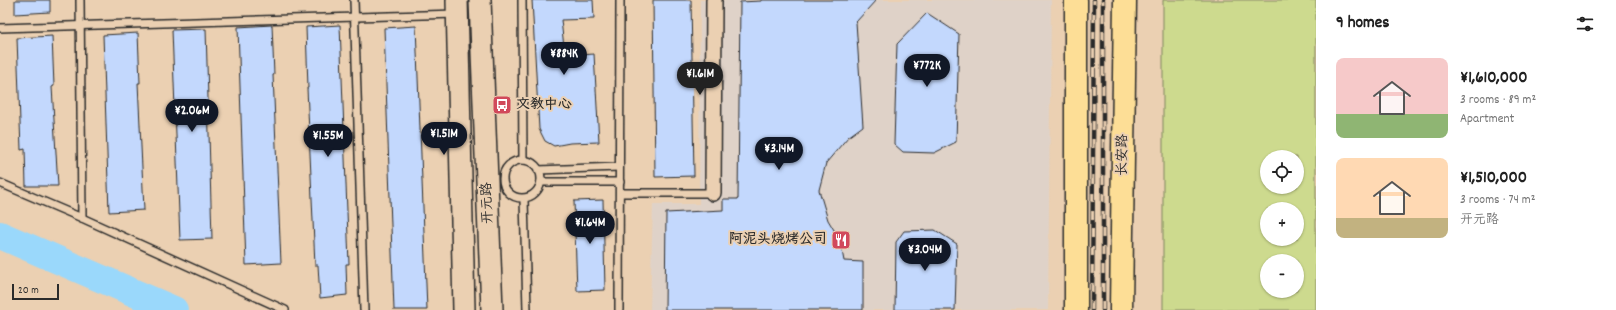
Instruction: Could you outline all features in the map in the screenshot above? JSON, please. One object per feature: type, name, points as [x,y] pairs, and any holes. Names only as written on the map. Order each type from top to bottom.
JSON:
[{"type":"main road","name":"开元路","points":[[480,0],[495,181],[492,310]]},
{"type":"main road","points":[[1076,0],[1076,310]]},
{"type":"main road","name":"长安路","points":[[1121,310],[1125,0]]},
{"type":"main road","name":"开元路","points":[[457,7],[464,310]]},
{"type":"street","points":[[714,0],[714,193]]},
{"type":"lane","points":[[80,0],[82,218]]},
{"type":"lane","points":[[354,0],[364,310]]},
{"type":"lane","points":[[522,0],[523,160]]},
{"type":"lane","points":[[619,310],[620,0]]},
{"type":"lane","points":[[0,28],[355,17],[457,7]]},
{"type":"lane","points":[[516,160],[523,160],[534,165],[538,170],[541,182],[535,193],[524,199],[517,198],[506,192],[495,181],[506,168],[516,160]]},
{"type":"lane","points":[[538,170],[620,167]]},
{"type":"lane","points":[[541,182],[620,182]]},
{"type":"lane","points":[[0,183],[82,218],[285,310]]},
{"type":"lane","points":[[620,193],[714,193]]},
{"type":"lane","points":[[524,199],[527,310]]},
{"type":"shaded area","points":[[700,0],[1051,0],[1048,310],[650,310],[653,204],[699,204]]},
{"type":"green space","points":[[1163,0],[1316,0],[1316,310],[1163,310]]},
{"type":"building","points":[[15,0],[50,0],[50,12],[15,14]]},
{"type":"building","points":[[532,0],[593,0],[594,19],[561,20],[565,56],[594,54],[599,142],[570,143],[554,146],[545,141],[539,129]]},
{"type":"building","points":[[653,0],[691,0],[694,176],[655,177]]},
{"type":"building","points":[[761,0],[876,0],[856,22],[863,126],[848,137],[826,163],[819,190],[828,220],[840,240],[844,261],[863,262],[863,310],[665,310],[666,213],[723,210],[723,199],[738,199],[740,2]]},
{"type":"building","points":[[927,13],[959,34],[956,142],[934,153],[903,152],[894,144],[897,44]]},
{"type":"building","points":[[272,25],[281,263],[246,265],[238,27]]},
{"type":"building","points":[[340,25],[349,264],[346,264],[347,295],[320,298],[318,265],[315,265],[307,88],[306,27]]},
{"type":"building","points":[[416,26],[427,310],[394,310],[384,28]]},
{"type":"building","points":[[206,29],[212,239],[180,240],[172,30]]},
{"type":"building","points":[[138,33],[140,83],[138,83],[144,210],[109,212],[103,35]]},
{"type":"building","points":[[52,36],[54,86],[52,87],[58,186],[26,186],[25,149],[21,150],[17,38]]},
{"type":"building","points":[[603,200],[605,290],[577,291],[574,201]]},
{"type":"building","points":[[935,230],[957,244],[955,310],[895,310],[896,242],[904,231]]},
{"type":"waterway","points":[[0,235],[174,310]]},
{"type":"railway","points":[[1092,310],[1094,0]]},
{"type":"railway","points":[[1103,0],[1103,310]]},
{"type":"place","name":"文教中心","points":[[502,105]]},
{"type":"place","name":"阿泥头烧烤公司","points":[[841,240]]}]
